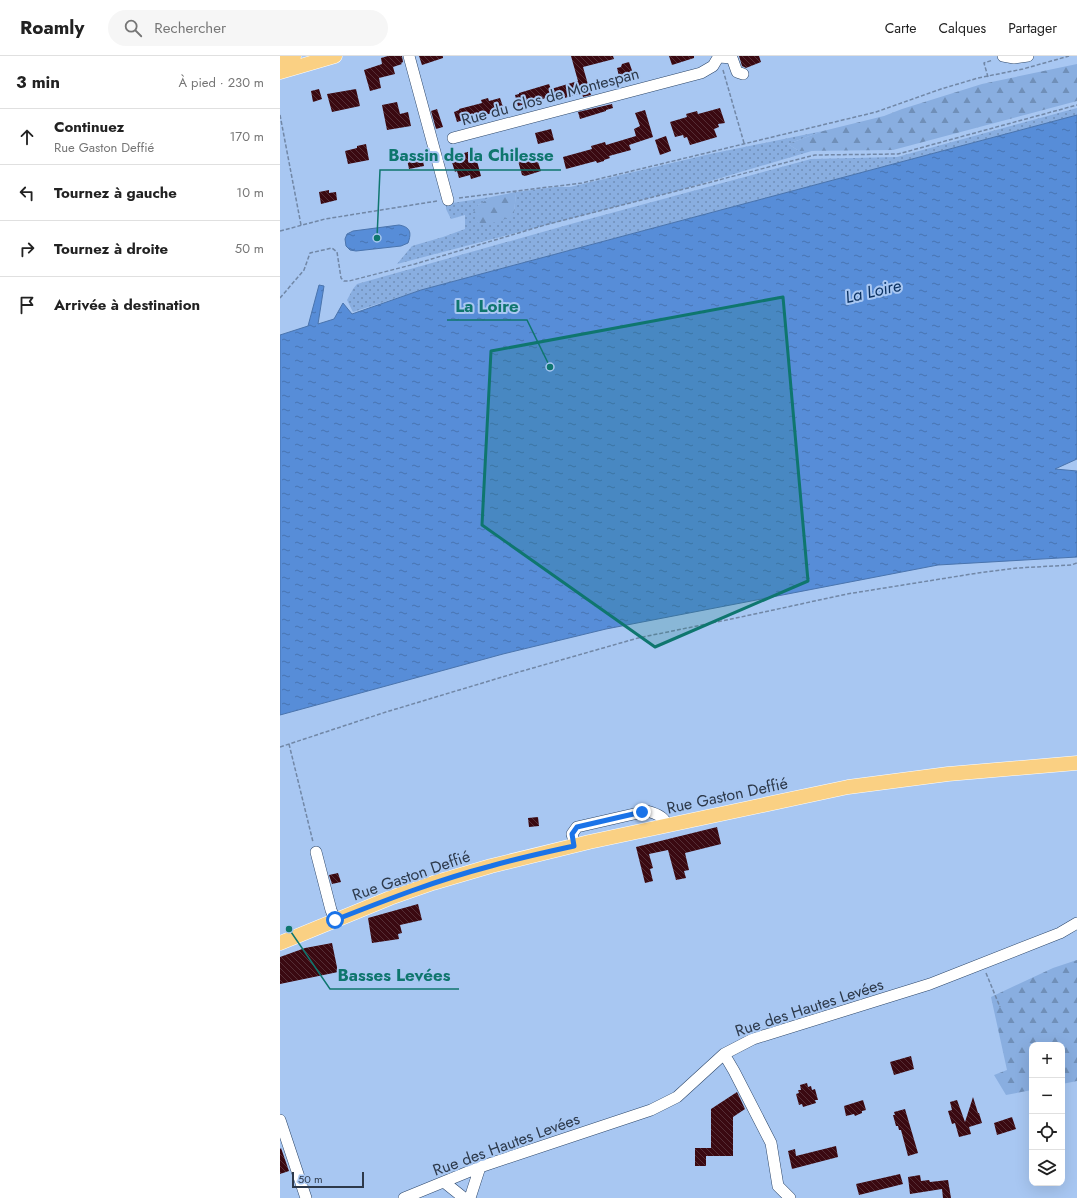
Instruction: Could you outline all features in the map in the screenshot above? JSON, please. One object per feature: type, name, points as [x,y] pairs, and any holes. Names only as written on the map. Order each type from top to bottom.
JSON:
[{"type":"main road","points":[[280,72],[335,56]]},
{"type":"main road","name":"Rue Gaston Deffié","points":[[280,943],[390,898],[433,883],[491,866],[574,846],[848,787],[948,774],[1077,763]]},
{"type":"street","points":[[409,56],[448,200]]},
{"type":"street","points":[[719,56],[732,58],[737,72],[743,74]]},
{"type":"street","name":"Rue du Clos de Montespan","points":[[453,138],[701,73],[713,66],[719,56]]},
{"type":"street","points":[[999,57],[1024,57]]},
{"type":"street","points":[[316,852],[335,920]]},
{"type":"street","name":"Rue des Hautes Levées","points":[[404,1198],[480,1167],[651,1110],[677,1097],[724,1054],[753,1039],[930,984],[1060,933],[1077,923]]},
{"type":"street","points":[[724,1054],[771,1143],[778,1186],[790,1198]]},
{"type":"street","points":[[280,1120],[306,1198]]},
{"type":"street","points":[[470,1198],[480,1167]]},
{"type":"street","points":[[444,1182],[464,1198]]},
{"type":"path","points":[[719,56],[744,143]]},
{"type":"path","points":[[280,231],[325,219],[448,200],[582,183],[876,112],[941,89],[978,78],[1023,69],[1069,56]]},
{"type":"path","points":[[988,77],[984,63],[999,57]]},
{"type":"path","points":[[280,298],[304,270],[310,253],[332,248],[337,252],[341,278],[344,281],[349,281],[415,264],[545,225],[815,155],[898,154],[1077,105]]},
{"type":"path","points":[[280,115],[301,225]]},
{"type":"path","points":[[280,747],[386,712],[638,638],[847,594],[978,573],[1018,568],[1071,565],[1077,563]]},
{"type":"path","points":[[289,744],[316,852]]},
{"type":"path","points":[[982,964],[1000,1007]]},
{"type":"highlighted area","points":[[783,297],[808,581],[655,647],[482,525],[491,351]]},
{"type":"green space","points":[[1077,64],[1077,101],[893,150],[799,151],[788,144],[823,131],[884,116],[982,84]]},
{"type":"green space","points":[[1077,108],[1077,115],[421,290],[353,312],[347,300],[357,284],[811,159],[897,157]]},
{"type":"green space","points":[[823,131],[788,144],[799,151],[815,150],[680,190],[397,264],[412,246],[465,229],[465,215],[451,219],[446,209],[446,204],[491,197],[478,205],[514,214],[516,192],[555,187],[570,187],[710,154]]},
{"type":"green space","points":[[516,192],[514,214],[499,222],[478,224],[473,213],[478,205],[491,197]]},
{"type":"green space","points":[[1077,960],[1077,1081],[1065,1083],[1065,1042],[1029,1042],[1029,1091],[1006,1095],[994,1075],[1007,1070],[991,997],[1053,968]]},
{"type":"water","points":[[1077,115],[1077,459],[1055,469],[1077,471],[1077,557],[938,565],[606,629],[503,654],[280,715],[280,335],[308,326],[319,285],[324,286],[318,324],[334,319],[343,303],[352,314],[421,290]]},
{"type":"water","points":[[399,225],[406,227],[410,233],[408,243],[401,246],[356,251],[350,250],[346,246],[345,239],[347,234],[353,231]]},
{"type":"building","points":[[388,56],[402,56],[403,62],[401,63],[402,64],[393,67],[395,74],[379,78],[381,88],[370,91],[364,70],[382,64],[381,58]]},
{"type":"building","points":[[419,56],[443,56],[443,58],[422,65]]},
{"type":"building","points":[[571,56],[613,56],[614,59],[583,67],[591,95],[583,97],[582,93],[561,99],[560,94],[518,106],[515,95],[519,93],[549,84],[551,89],[578,81]]},
{"type":"building","points":[[669,56],[694,56],[694,58],[672,65]]},
{"type":"building","points":[[739,56],[759,56],[761,62],[746,68],[742,66]]},
{"type":"building","points":[[629,62],[634,76],[620,80],[617,68],[621,67],[622,64]]},
{"type":"building","points":[[319,89],[322,99],[313,102],[311,91]]},
{"type":"building","points":[[356,89],[360,106],[332,112],[327,94]]},
{"type":"building","points":[[488,98],[489,101],[500,98],[504,110],[457,122],[454,112],[459,109],[482,103],[481,100]]},
{"type":"building","points":[[397,102],[400,114],[408,112],[411,126],[387,130],[382,105]]},
{"type":"building","points":[[612,104],[613,108],[580,119],[578,112]]},
{"type":"building","points":[[720,108],[725,123],[718,124],[719,127],[714,129],[717,137],[690,145],[687,137],[684,138],[683,135],[675,137],[670,122],[687,117],[686,114],[697,111],[698,114]]},
{"type":"building","points":[[437,109],[443,127],[436,129],[431,111]]},
{"type":"building","points":[[645,110],[653,137],[629,145],[631,150],[609,156],[610,158],[604,161],[597,163],[596,161],[566,169],[563,157],[592,149],[591,146],[605,142],[606,145],[636,136],[634,129],[640,126],[635,113]]},
{"type":"building","points":[[551,129],[554,140],[538,144],[535,133]]},
{"type":"building","points":[[666,136],[671,151],[660,155],[655,140]]},
{"type":"building","points":[[366,144],[369,160],[348,164],[345,151]]},
{"type":"building","points":[[474,150],[481,176],[471,179],[470,175],[459,178],[457,171],[455,172],[451,159],[455,158],[454,156]]},
{"type":"building","points":[[525,154],[527,158],[536,156],[541,171],[525,176],[522,175],[517,157]]},
{"type":"building","points":[[422,156],[424,166],[409,169],[407,159]]},
{"type":"building","points":[[329,190],[329,193],[336,192],[337,200],[321,204],[319,192]]},
{"type":"building","points":[[538,817],[539,826],[529,827],[528,818]]},
{"type":"building","points":[[717,827],[721,844],[685,853],[689,870],[684,871],[686,878],[676,880],[668,850],[649,854],[653,868],[650,869],[653,881],[645,883],[636,847]]},
{"type":"building","points":[[338,873],[341,882],[332,884],[329,875]]},
{"type":"building","points":[[418,904],[422,920],[400,925],[402,933],[398,934],[399,939],[372,943],[368,918]]},
{"type":"building","points":[[332,943],[338,972],[280,984],[280,957],[305,948]]},
{"type":"building","points":[[911,1056],[914,1069],[894,1075],[890,1062]]},
{"type":"building","points":[[807,1083],[808,1087],[811,1086],[812,1090],[815,1089],[818,1100],[815,1100],[816,1103],[803,1107],[802,1104],[799,1105],[796,1094],[799,1093],[798,1090],[801,1090],[800,1085]]},
{"type":"building","points":[[737,1092],[745,1109],[733,1117],[733,1156],[706,1156],[706,1166],[695,1166],[695,1148],[711,1148],[711,1109]]},
{"type":"building","points":[[973,1097],[982,1123],[969,1127],[971,1134],[959,1137],[955,1123],[952,1124],[948,1111],[952,1110],[950,1102],[957,1100],[965,1122]]},
{"type":"building","points":[[863,1100],[866,1110],[855,1116],[854,1114],[846,1116],[844,1106]]},
{"type":"building","points":[[905,1109],[918,1153],[908,1156],[901,1130],[899,1130],[898,1126],[896,1126],[893,1115],[895,1115],[894,1112]]},
{"type":"building","points":[[1012,1117],[1016,1129],[997,1135],[994,1123]]},
{"type":"building","points":[[836,1146],[838,1157],[792,1169],[788,1151],[795,1149],[796,1156]]},
{"type":"building","points":[[281,1148],[289,1171],[280,1174],[280,1149]]},
{"type":"building","points":[[900,1174],[903,1184],[859,1195],[856,1184]]},
{"type":"building","points":[[920,1175],[921,1181],[929,1180],[930,1182],[948,1180],[951,1198],[943,1198],[942,1189],[910,1194],[908,1177]]},
{"type":"place","name":"Bassin de la Chilesse","points":[[377,238]]},
{"type":"place","name":"La Loire","points":[[550,367]]},
{"type":"place","name":"Basses Levées","points":[[289,929]]},
{"type":"route","points":[[335,920],[433,883],[491,866],[574,846],[572,834],[577,827],[642,812]]}]
